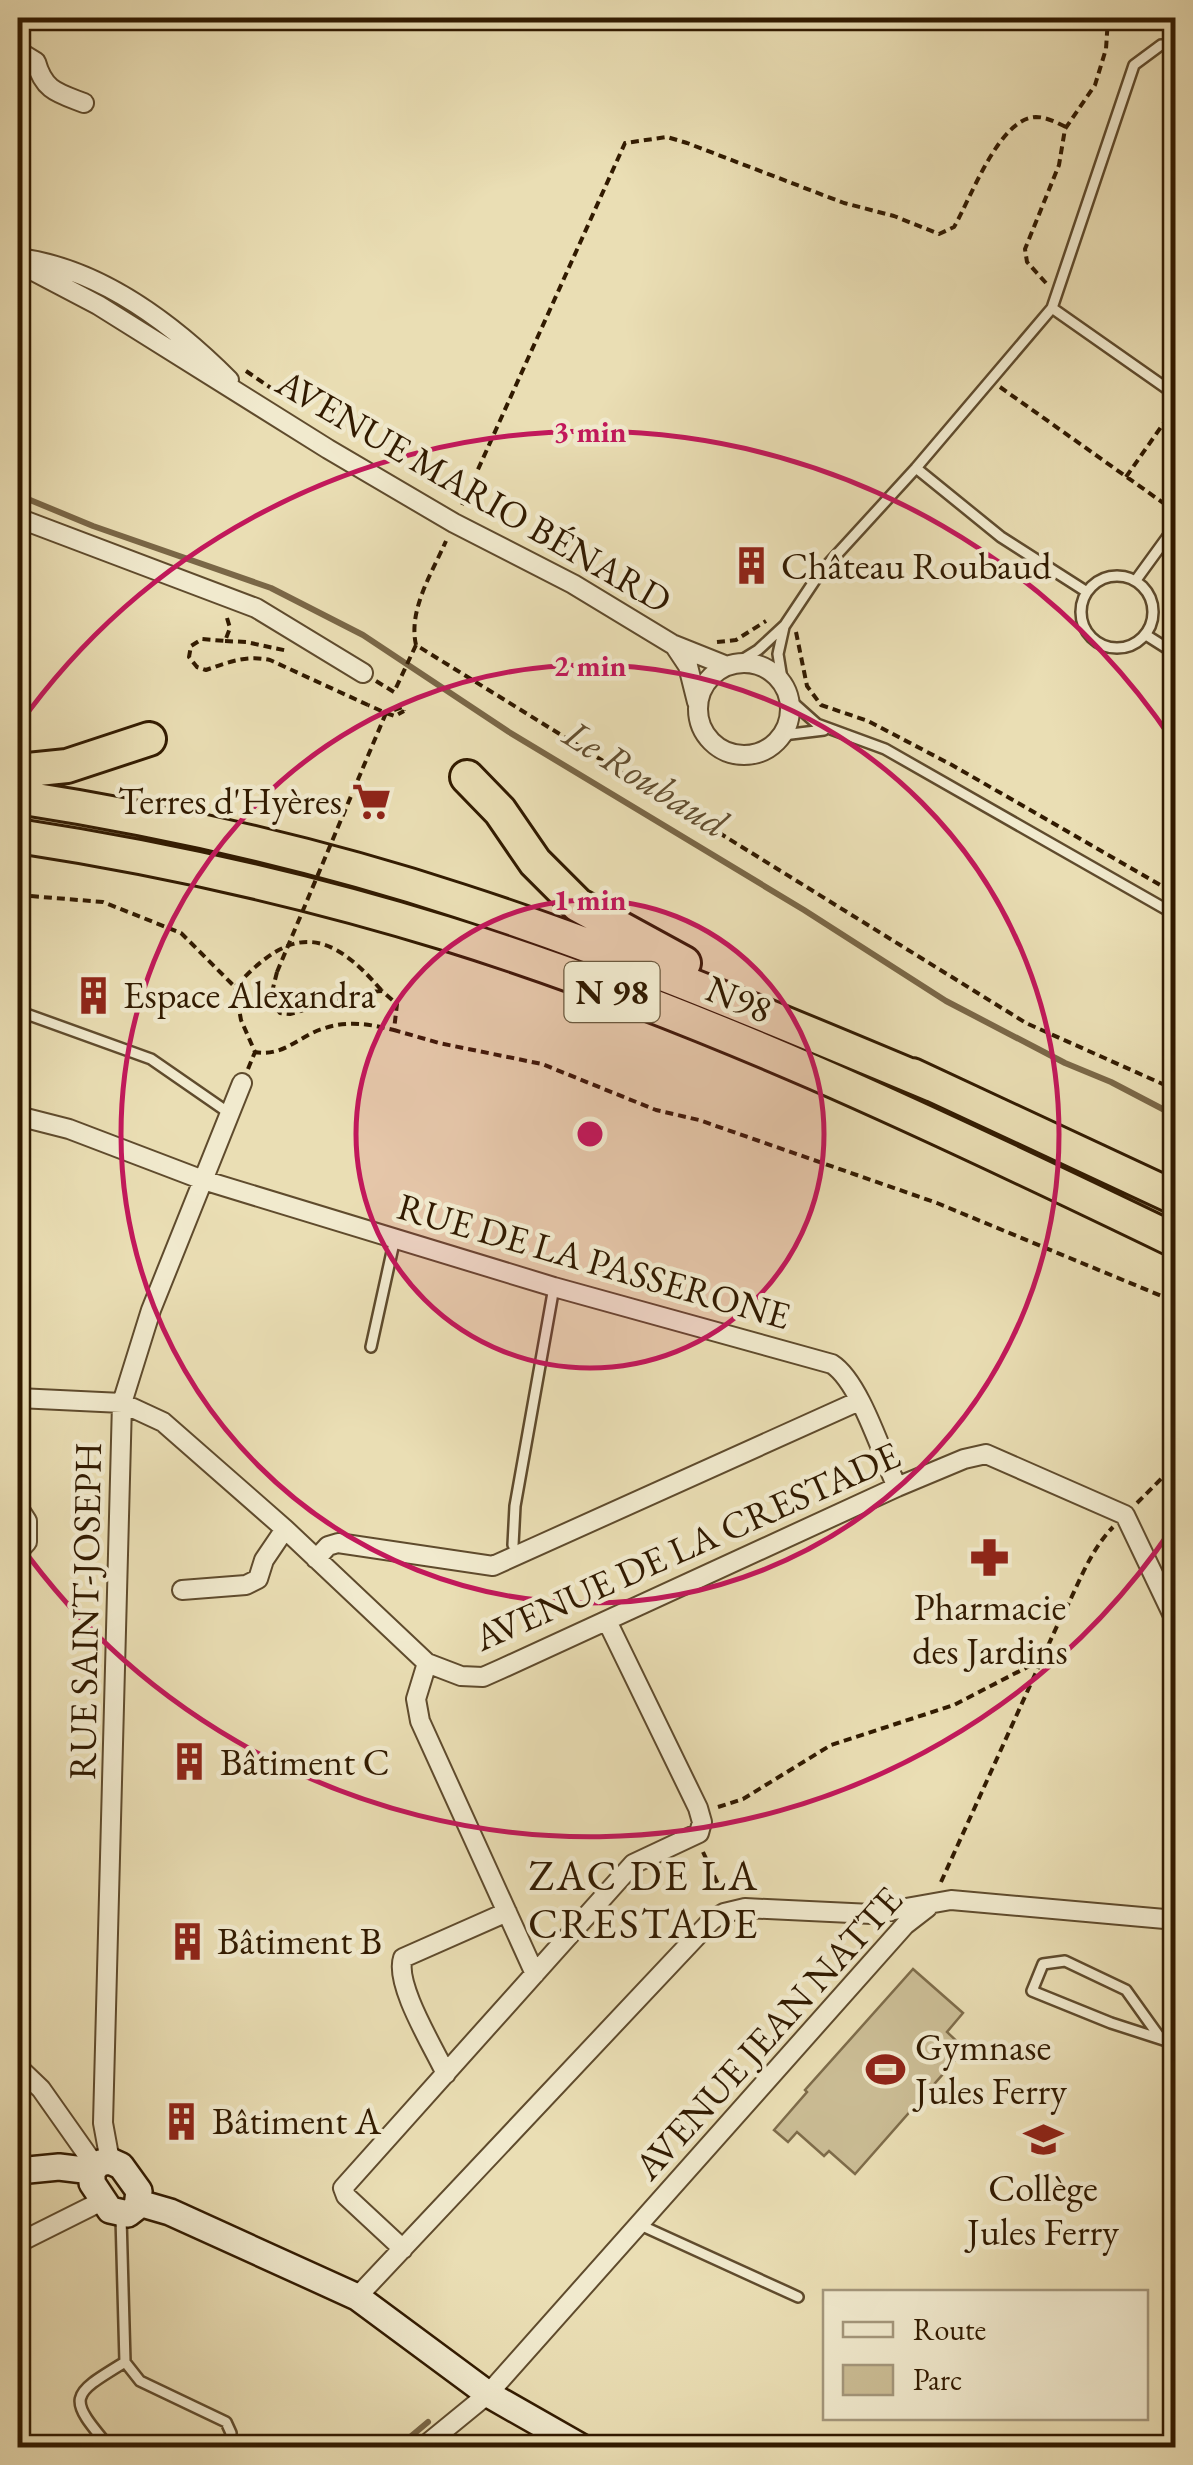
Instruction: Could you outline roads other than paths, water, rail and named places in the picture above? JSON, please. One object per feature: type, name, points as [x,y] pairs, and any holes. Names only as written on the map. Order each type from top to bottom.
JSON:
[{"type":"highway","points":[[18,771],[67,766],[149,740]]},
{"type":"highway","points":[[467,777],[500,811],[535,862],[578,905],[651,947],[1176,1198]]},
{"type":"highway","name":"N 98","points":[[18,797],[262,846],[457,900],[580,942],[933,1085]]},
{"type":"highway","name":"N98","points":[[18,836],[250,880],[445,933],[563,974],[740,1041],[976,1144],[1176,1241]]},
{"type":"street","points":[[18,51],[36,62],[41,79],[54,91],[84,103]]},
{"type":"street","name":"AVENUE MARIO BÉNARD","points":[[18,261],[98,304],[454,523],[572,584],[672,644],[732,665]]},
{"type":"street","points":[[18,518],[256,608],[362,673]]},
{"type":"street","name":"AVENUE MARIO BÉNARD","points":[[672,644],[688,666],[698,704]]},
{"type":"street","points":[[732,665],[763,667],[786,692],[790,712],[783,735],[762,752],[748,756],[722,750],[702,731],[698,704],[707,681],[732,665]]},
{"type":"street","name":"RUE SAINT-JOSEPH","points":[[100,2166],[122,1404],[151,1310],[242,1083]]},
{"type":"street","name":"RUE DE LA PASSERONE","points":[[18,1116],[70,1129],[203,1180],[554,1286],[832,1364],[842,1370],[859,1401],[896,1487]]},
{"type":"street","points":[[18,1398],[122,1404]]},
{"type":"street","points":[[316,1559],[328,1546],[338,1543],[493,1566],[859,1401]]},
{"type":"street","name":"AVENUE DE LA CRESTADE","points":[[122,1404],[163,1422],[285,1529],[427,1663],[461,1676],[482,1677],[896,1487],[986,1454],[1125,1515],[1176,1622]]},
{"type":"street","points":[[18,1506],[27,1521],[27,1542],[18,1552]]},
{"type":"street","points":[[182,1590],[246,1585],[258,1580],[264,1560],[285,1529]]},
{"type":"street","points":[[404,2249],[346,2196],[343,2188],[632,1864],[696,1836],[702,1822],[607,1620]]},
{"type":"street","points":[[427,1663],[416,1698],[420,1720],[535,1974]]},
{"type":"street","points":[[358,2297],[712,1920],[731,1910],[872,1914],[951,1900],[1176,1920]]},
{"type":"street","name":"AVENUE JEAN NATTE","points":[[422,2448],[488,2394],[904,1924],[931,1904]]},
{"type":"street","points":[[446,2074],[405,1988],[400,1965],[403,1958],[506,1912]]},
{"type":"street","points":[[18,2067],[42,2089],[100,2166]]},
{"type":"street","points":[[100,2166],[92,2183],[121,2206],[170,2212],[358,2297],[488,2394],[583,2448]]},
{"type":"street","points":[[18,2171],[121,2166],[139,2191],[121,2206],[18,2243]]},
{"type":"street","points":[[1171,2448],[1176,2437]]},
{"type":"lane","points":[[732,665],[758,650],[785,625],[819,574],[916,468],[1052,308],[1134,65],[1161,45],[1176,45]]},
{"type":"lane","points":[[1052,308],[1176,396]]},
{"type":"lane","points":[[916,468],[1001,537],[1086,592]]},
{"type":"lane","points":[[1136,580],[1176,526]]},
{"type":"lane","points":[[1116,575],[1136,580],[1152,601],[1154,613],[1146,634],[1126,648],[1102,645],[1084,628],[1081,616],[1086,592],[1116,575]]},
{"type":"lane","points":[[785,625],[778,654],[786,692],[817,724],[886,749],[1176,915]]},
{"type":"lane","points":[[1146,634],[1176,654]]},
{"type":"lane","points":[[783,735],[832,730]]},
{"type":"lane","points":[[18,1011],[152,1060],[229,1113]]},
{"type":"lane","points":[[371,1347],[396,1236]]},
{"type":"lane","points":[[513,1545],[516,1506],[554,1286]]},
{"type":"lane","points":[[1161,2039],[1126,1990],[1065,1961],[1043,1964],[1032,1990],[1112,2023],[1176,2044]]},
{"type":"lane","points":[[121,2206],[125,2362],[140,2381],[226,2422],[231,2434],[228,2448]]},
{"type":"lane","points":[[638,2224],[798,2297]]},
{"type":"lane","points":[[110,2448],[84,2416],[80,2397],[85,2386],[125,2362]]},
{"type":"waterway","name":"Le Roubaud","points":[[18,495],[93,526],[271,588],[363,635],[509,732],[804,910],[946,1001],[1176,1116]]},
{"type":"waterway","points":[[397,2448],[428,2422]]},
{"type":"place","name":"Château Roubaud","points":[[751,566]]},
{"type":"place","name":"Terres d'Hyères","points":[[372,801]]},
{"type":"place","name":"Espace Alexandra","points":[[93,995]]},
{"type":"place","name":"Pharmacie des Jardins","points":[[990,1558]]},
{"type":"place","name":"Bâtiment C","points":[[190,1762]]},
{"type":"place","name":"Bâtiment B","points":[[187,1941]]},
{"type":"place","name":"Gymnase Jules Ferry","points":[[885,2069]]},
{"type":"place","name":"Bâtiment A","points":[[182,2121]]},
{"type":"place","name":"Collège Jules Ferry","points":[[1043,2139]]},
{"type":"district","name":"ZAC DE LA CRESTADE","points":[[644,1899]]}]
